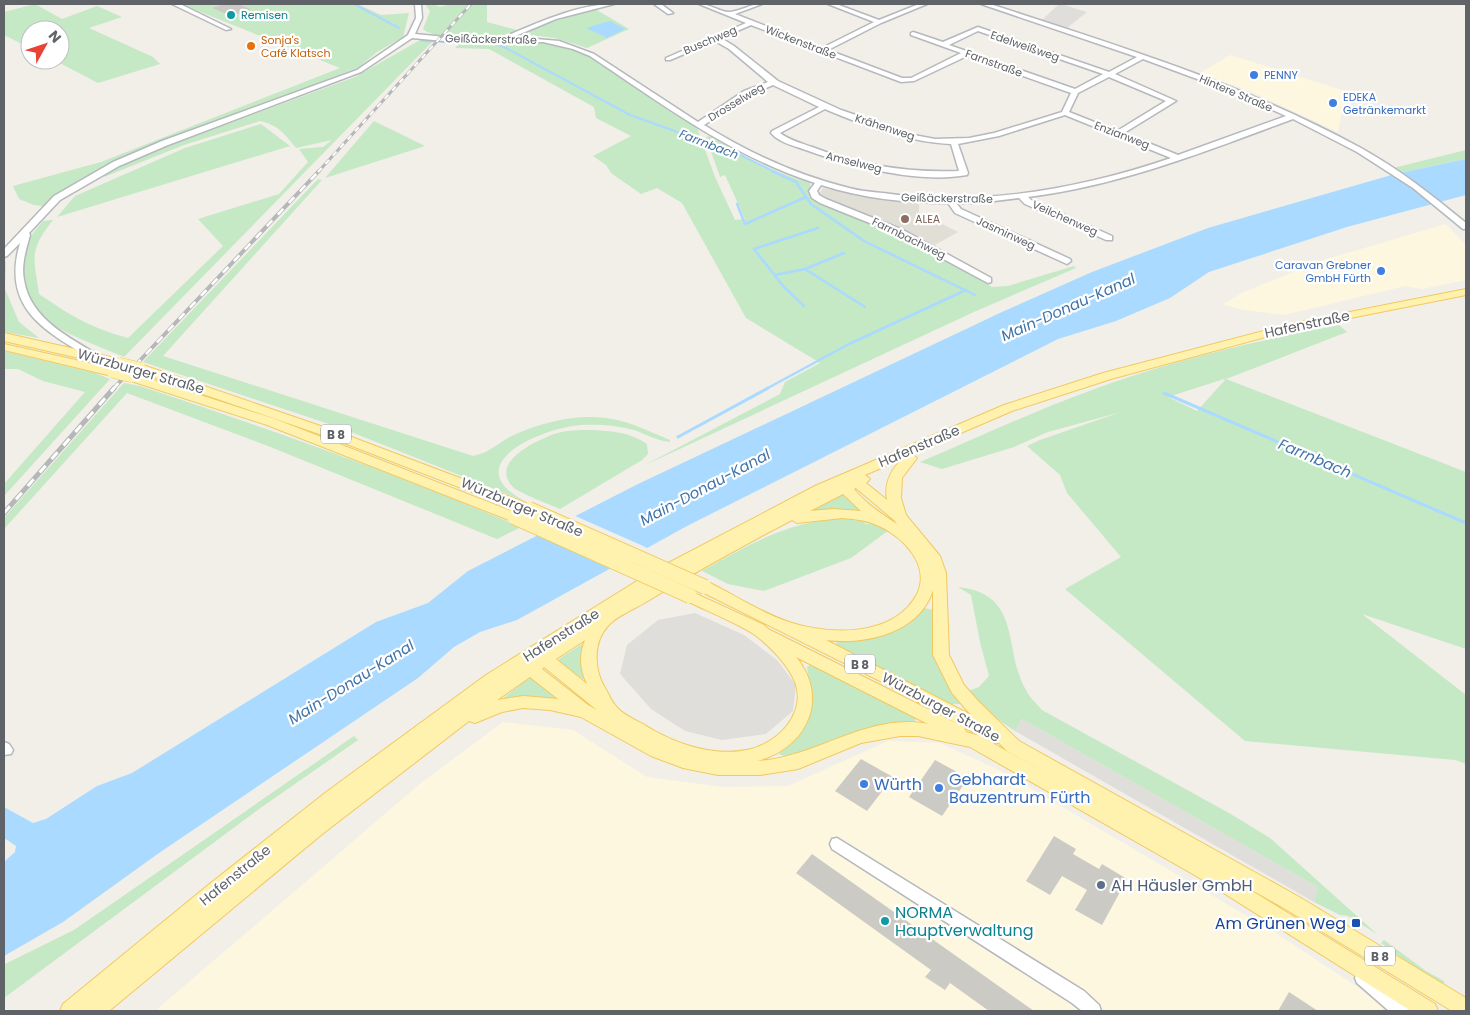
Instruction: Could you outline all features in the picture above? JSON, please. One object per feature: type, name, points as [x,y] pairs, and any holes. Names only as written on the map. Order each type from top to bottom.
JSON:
[{"type":"main road","name":"Hafenstraße","points":[[94,1011],[351,800],[533,660],[658,575],[752,524],[1008,408],[1120,373],[1294,326],[1466,292]]},
{"type":"main road","name":"Würzburger Straße","points":[[4,337],[97,358],[115,368]]},
{"type":"main road","name":"Würzburger Straße","points":[[4,346],[136,373],[303,422],[416,463],[529,509],[705,587],[786,627],[1013,746]]},
{"type":"main road","name":"Würzburger Straße","points":[[136,373],[271,422],[514,517],[759,629],[974,741]]},
{"type":"main road","name":"Hafenstraße","points":[[70,1011],[213,892],[331,798],[431,722],[533,660],[848,481],[910,458],[1120,373]]},
{"type":"main road","points":[[900,518],[892,498],[893,481],[899,470],[910,458]]},
{"type":"main road","points":[[848,481],[900,518],[928,549],[939,573],[941,655],[949,672],[972,706],[1013,746]]},
{"type":"main road","points":[[848,481],[882,521]]},
{"type":"main road","points":[[756,532],[795,518],[832,512],[847,513],[882,521],[899,530],[912,541],[922,554],[928,567],[928,579],[920,604],[905,618],[889,627],[862,635],[830,636],[786,627]]},
{"type":"main road","points":[[602,622],[592,638],[588,653],[588,670],[611,711]]},
{"type":"main road","points":[[533,660],[644,734],[694,754],[736,759],[762,753],[774,746],[795,728],[804,711],[806,695],[801,677],[792,663],[759,629]]},
{"type":"main road","points":[[533,660],[585,711],[657,751],[683,762],[718,768],[760,768],[798,762],[859,737],[900,729],[918,729],[974,741]]},
{"type":"main road","points":[[436,735],[488,710],[510,704],[538,702],[585,711]]},
{"type":"main road","name":"B 8","points":[[974,741],[1204,871],[1428,1011]]},
{"type":"main road","name":"B 8","points":[[1013,746],[1294,904],[1466,1009]]},
{"type":"street","points":[[175,4],[228,29]]},
{"type":"street","points":[[4,254],[36,218],[57,198],[116,164],[165,143],[347,76],[383,56],[411,36],[419,18],[418,4]]},
{"type":"street","points":[[507,37],[554,18],[611,4]]},
{"type":"street","points":[[657,4],[670,13]]},
{"type":"street","name":"Wickenstraße","points":[[702,4],[901,80],[912,80],[967,54]]},
{"type":"street","points":[[730,14],[759,4]]},
{"type":"street","points":[[831,4],[879,22]]},
{"type":"street","points":[[823,50],[879,22],[924,4]]},
{"type":"street","name":"Hintere Straße","points":[[984,4],[1200,77],[1291,117],[1380,163],[1425,193],[1466,227]]},
{"type":"street","name":"Buschweg","points":[[668,59],[751,23]]},
{"type":"street","name":"Geißäckerstraße","points":[[416,27],[418,31],[434,38]]},
{"type":"street","name":"Edelweißweg","points":[[943,45],[978,29],[1109,74],[1172,101],[1119,133]]},
{"type":"street","points":[[522,37],[526,30]]},
{"type":"street","name":"Farnstraße","points":[[913,34],[1075,92]]},
{"type":"street","name":"Geißäckerstraße","points":[[411,36],[460,40],[522,37],[562,43],[585,51],[700,124],[758,158],[818,182],[891,197],[950,200],[1022,196],[1102,182],[1179,158],[1291,117]]},
{"type":"street","name":"Krähenweg","points":[[715,38],[730,44],[773,82],[826,106],[899,133],[927,140],[954,142],[986,136],[1065,113]]},
{"type":"street","points":[[1065,113],[1075,92],[1142,57]]},
{"type":"street","name":"Drosselweg","points":[[700,124],[747,94],[773,82]]},
{"type":"street","name":"Amselweg","points":[[826,106],[775,132],[779,137],[851,164],[910,173],[964,173],[954,142]]},
{"type":"street","name":"Enzianweg","points":[[1065,113],[1179,158]]},
{"type":"street","name":"Farrnbachweg","points":[[818,182],[812,191],[815,196],[823,201],[900,232],[988,280]]},
{"type":"street","name":"Veilchenweg","points":[[1022,196],[1028,202],[1109,238]]},
{"type":"street","name":"Jasminweg","points":[[950,200],[958,211],[1067,261]]},
{"type":"street","points":[[36,218],[22,243],[12,271],[12,282],[16,295],[25,309],[36,320],[97,358]]},
{"type":"street","points":[[837,844],[1078,996],[1093,1011]]},
{"type":"street","points":[[1336,953],[1401,1011]]},
{"type":"shaded area","points":[[1059,4],[1087,12],[1067,28],[1042,20]]},
{"type":"shaded area","points":[[1230,55],[1355,94],[1357,100],[1342,110],[1338,132],[1254,93],[1200,73]]},
{"type":"shaded area","name":"ALEA","points":[[823,188],[919,204],[919,212],[958,232],[935,245],[897,226],[822,199],[819,194]]},
{"type":"shaded area","name":"Caravan Grebner GmbH Fürth","points":[[1446,224],[1466,245],[1466,280],[1422,289],[1405,286],[1284,315],[1239,309],[1223,304],[1242,293],[1317,262]]},
{"type":"shaded area","points":[[695,613],[744,635],[777,660],[796,685],[793,711],[766,734],[722,740],[685,731],[651,709],[620,674],[627,645],[658,620]]},
{"type":"shaded area","points":[[1022,719],[1318,887],[1314,902],[1015,731]]},
{"type":"shaded area","points":[[503,722],[573,730],[647,777],[723,787],[788,786],[888,741],[940,743],[1005,773],[1274,932],[1394,1011],[155,1011],[421,783]]},
{"type":"green space","points":[[35,4],[62,19],[97,6],[122,17],[89,28],[153,57],[160,64],[98,83],[70,68],[70,20],[20,20],[20,43],[4,35],[4,12]]},
{"type":"green space","points":[[181,4],[357,4],[381,15],[409,13],[403,37],[377,52],[359,67],[115,161],[80,180],[44,206],[34,205],[19,199],[13,186],[101,162],[340,68]]},
{"type":"green space","points":[[425,4],[433,4],[440,7],[451,4],[487,4],[487,22],[517,30],[484,38],[455,38],[430,33],[423,29],[430,11]]},
{"type":"green space","points":[[595,9],[629,29],[587,48],[555,38],[531,35],[529,31],[552,22]]},
{"type":"green space","points":[[422,39],[435,39],[124,357],[68,333],[42,317],[32,307],[24,291],[24,252],[32,234],[43,221],[53,220],[36,248],[35,263],[39,294],[82,321],[128,338],[223,246],[198,219],[279,194],[308,162],[299,149],[323,147],[332,140],[296,148],[281,131],[272,125],[260,121],[184,145],[104,177],[106,173],[167,146],[355,77]]},
{"type":"green space","points":[[462,41],[518,41],[547,43],[572,48],[585,54],[696,125],[715,177],[735,220],[745,219],[725,175],[720,177],[706,137],[710,136],[771,169],[810,183],[811,197],[819,203],[894,232],[943,257],[992,287],[1008,286],[1074,266],[1076,268],[976,311],[643,466],[780,394],[785,382],[820,363],[746,318],[682,203],[657,188],[641,194],[611,173],[606,165],[593,156],[631,136],[596,118],[594,107],[489,49],[455,48]]},
{"type":"green space","points":[[374,121],[425,146],[325,178]]},
{"type":"green space","points":[[261,124],[290,146],[57,217],[75,196],[185,148]]},
{"type":"green space","points":[[1466,150],[1466,159],[1395,174],[1389,169]]},
{"type":"green space","points":[[318,179],[322,180],[163,356],[473,456],[486,452],[527,429],[579,417],[605,418],[624,422],[670,440],[670,442],[656,439],[634,430],[608,425],[581,425],[545,433],[511,451],[501,463],[499,475],[507,488],[527,502],[341,428],[143,362]]},
{"type":"green space","points":[[6,261],[5,289],[19,322],[39,338],[4,332],[4,264]]},
{"type":"green space","points":[[1339,325],[1347,332],[1226,379],[1466,472],[1466,649],[1362,614],[1466,695],[1466,764],[1455,760],[1245,741],[1065,589],[1121,557],[1067,493],[1060,475],[1027,446],[1121,412],[1048,432],[1014,447],[942,469],[920,462],[1049,407],[1122,379],[1214,352]],"holes":[[[1224,379],[1225,380],[1197,411],[1168,397]]]},
{"type":"green space","points":[[4,351],[95,373],[110,379],[4,496],[4,484],[85,392],[43,381],[18,369],[4,369]]},
{"type":"green space","points":[[124,383],[140,386],[332,453],[521,527],[497,539],[273,448],[127,393],[4,529],[4,518]]},
{"type":"green space","points":[[592,430],[614,432],[641,440],[647,444],[648,454],[642,460],[560,509],[516,489],[507,478],[510,462],[517,454],[536,442],[563,432]]},
{"type":"green space","points":[[841,494],[862,512],[811,510]]},
{"type":"green space","points":[[847,518],[864,521],[865,524],[874,523],[889,530],[851,558],[764,591],[728,584],[702,571],[771,535],[807,523]]},
{"type":"green space","points":[[958,587],[979,592],[993,601],[1002,612],[1008,627],[1020,676],[1028,694],[1042,710],[1229,813],[1270,838],[1377,934],[1348,916],[1340,915],[1314,902],[1318,887],[1022,719],[1015,731],[987,712],[968,691],[979,687],[989,676],[971,595]]},
{"type":"green space","points":[[924,608],[934,610],[960,704],[951,704],[836,645],[837,641],[840,640],[875,636],[896,629],[906,624]]},
{"type":"green space","points":[[585,642],[583,679],[560,663],[559,659]]},
{"type":"green space","points":[[813,663],[912,715],[916,719],[914,722],[881,727],[787,757],[779,754],[781,748],[808,718],[812,698],[807,667]]},
{"type":"green space","points":[[534,679],[559,700],[501,700],[526,680]]},
{"type":"green space","points":[[354,736],[358,740],[259,809],[4,998],[4,965],[74,930]]},
{"type":"green space","points":[[1384,940],[1426,971],[1444,981],[1444,984],[1411,965],[1381,943]]},
{"type":"water","points":[[610,21],[625,29],[607,38],[586,28]]},
{"type":"water","name":"Main-Donau-Kanal","points":[[1466,159],[1466,195],[1347,227],[1209,272],[1170,298],[1116,321],[1058,339],[687,526],[517,620],[480,632],[454,647],[418,678],[159,853],[63,922],[4,956],[4,862],[15,852],[16,846],[4,838],[4,807],[33,823],[46,819],[97,786],[132,773],[376,622],[428,603],[468,571],[638,484],[1002,312],[1092,272],[1208,228],[1395,174]]},
{"type":"pier","points":[[573,515],[650,549],[614,569],[536,534]]},
{"type":"building","points":[[225,4],[237,4],[251,9],[232,16],[212,8]]},
{"type":"building","name":"Würth","points":[[861,759],[893,777],[867,811],[835,791]]},
{"type":"building","name":"Gebhardt Bauzentrum Fürth","points":[[935,760],[968,778],[942,816],[909,797]]},
{"type":"building","name":"AH Häusler GmbH","points":[[1054,836],[1076,849],[1073,854],[1099,869],[1102,864],[1127,879],[1102,925],[1075,910],[1087,890],[1062,876],[1050,895],[1026,881]]},
{"type":"building","name":"NORMA Hauptverwaltung","points":[[812,854],[1034,1011],[989,1011],[950,983],[945,990],[925,977],[931,970],[796,873]]},
{"type":"building","points":[[1289,992],[1318,1011],[1278,1011]]},
{"type":"waterway","name":"Farrnbach","points":[[354,4],[399,28]]},
{"type":"waterway","name":"Farrnbach","points":[[422,41],[454,42]]},
{"type":"waterway","name":"Farrnbach","points":[[470,42],[491,42],[504,47],[630,115],[736,153],[775,172]]},
{"type":"waterway","name":"Farrnbach","points":[[772,171],[796,182],[811,204],[864,241],[965,290]]},
{"type":"waterway","points":[[737,204],[745,224],[806,197]]},
{"type":"waterway","points":[[804,306],[784,287],[754,249],[818,228]]},
{"type":"waterway","points":[[805,269],[844,253]]},
{"type":"waterway","points":[[775,275],[805,269]]},
{"type":"waterway","points":[[805,269],[865,307]]},
{"type":"waterway","points":[[766,389],[849,344],[965,290]]},
{"type":"waterway","name":"Farrnbach","points":[[965,290],[975,295]]},
{"type":"waterway","points":[[678,437],[768,388]]},
{"type":"waterway","name":"Farrnbach","points":[[1164,393],[1466,523]]},
{"type":"railway","points":[[318,172],[471,4]]},
{"type":"railway","points":[[113,389],[319,171]]},
{"type":"railway","points":[[4,513],[114,388]]},
{"type":"place","name":"Remisen","points":[[231,15]]},
{"type":"place","name":"Sonja's Café Klatsch","points":[[251,46]]},
{"type":"place","name":"PENNY","points":[[1254,75]]},
{"type":"place","name":"EDEKA Getränkemarkt","points":[[1333,103]]},
{"type":"place","name":"ALEA","points":[[905,219]]},
{"type":"place","name":"Caravan Grebner GmbH Fürth","points":[[1381,271]]},
{"type":"place","name":"Würth","points":[[864,784]]},
{"type":"place","name":"Gebhardt Bauzentrum Fürth","points":[[939,788]]},
{"type":"place","name":"AH Häusler GmbH","points":[[1101,885]]},
{"type":"place","name":"NORMA Hauptverwaltung","points":[[885,921]]},
{"type":"place","name":"Am Grünen Weg","points":[[1356,923]]}]
